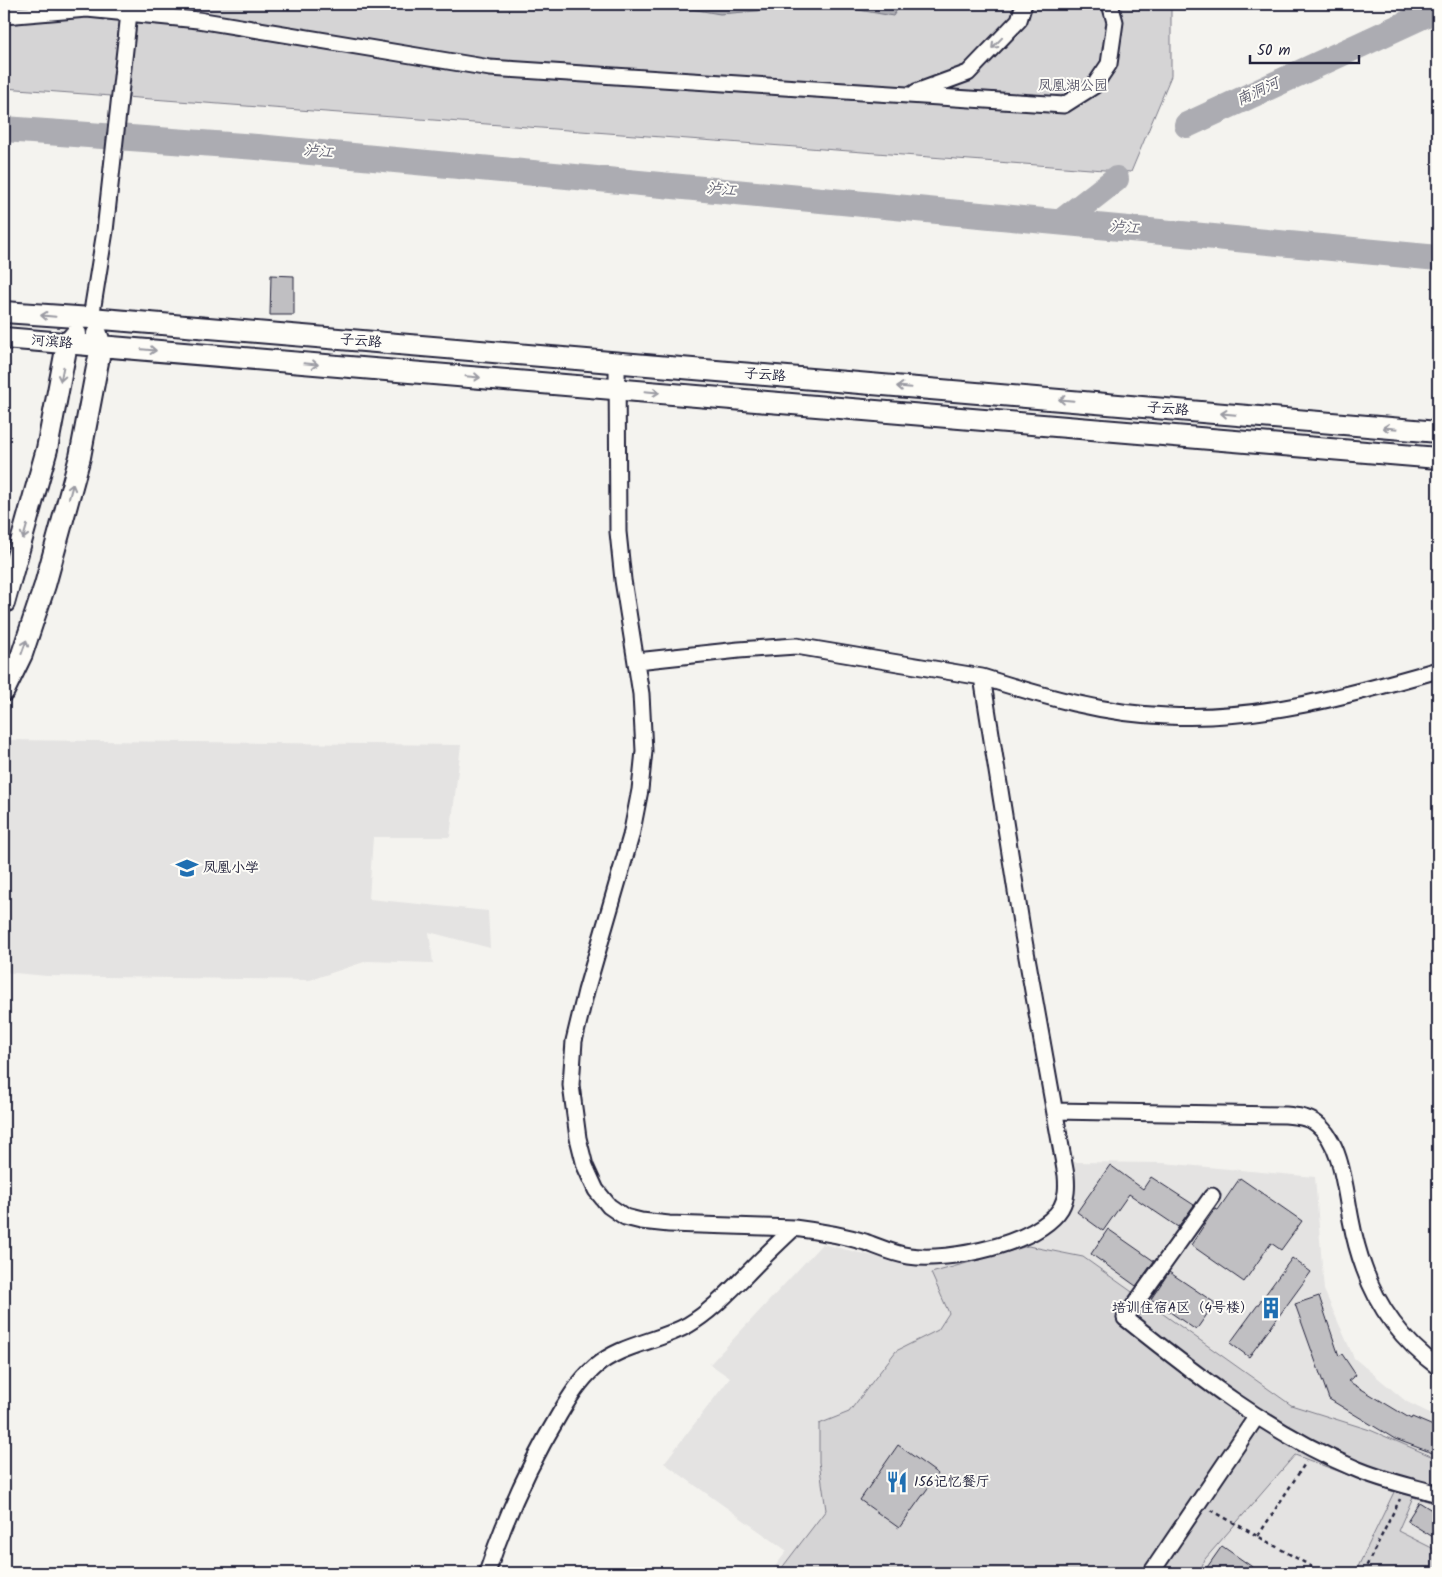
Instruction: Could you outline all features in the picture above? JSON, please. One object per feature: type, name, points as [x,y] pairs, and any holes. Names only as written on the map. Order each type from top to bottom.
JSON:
[{"type":"main road","name":"河滨路","points":[[4,312],[91,318]]},
{"type":"main road","points":[[4,603],[47,449],[67,344],[91,318],[101,346],[80,457],[45,585],[22,654],[4,691]]},
{"type":"main road","name":"子云路","points":[[91,318],[1438,432]]},
{"type":"main road","name":"河滨路","points":[[4,338],[101,346]]},
{"type":"main road","name":"子云路","points":[[101,346],[1438,458]]},
{"type":"street","points":[[910,94],[968,73],[1019,20],[1024,4]]},
{"type":"street","points":[[4,16],[87,9],[198,20],[490,68],[1064,105],[1094,86],[1110,64],[1115,22],[1110,4]]},
{"type":"street","points":[[91,318],[105,231],[129,13]]},
{"type":"street","points":[[617,363],[618,532],[644,725],[644,751],[640,790],[631,836],[578,1021],[571,1086],[582,1154],[590,1179],[602,1199],[625,1217],[669,1224],[794,1228],[842,1236],[900,1254],[926,1258],[970,1253],[990,1248],[1031,1233],[1053,1218],[1060,1210],[1065,1200],[1067,1189],[1066,1175],[1023,935],[982,677]]},
{"type":"street","points":[[636,661],[796,646],[982,677],[1042,695],[1099,708],[1145,715],[1192,717],[1244,713],[1305,703],[1371,689],[1438,670]]},
{"type":"street","points":[[1055,1111],[1285,1115],[1300,1117],[1318,1125],[1331,1141],[1336,1153],[1356,1245],[1372,1288],[1398,1330],[1410,1344],[1438,1367]]},
{"type":"street","points":[[1212,1196],[1125,1318],[1208,1382],[1257,1416],[1314,1450],[1356,1469],[1438,1494]]},
{"type":"street","points":[[487,1573],[506,1518],[527,1474],[564,1408],[587,1375],[596,1366],[614,1354],[676,1332],[702,1316],[722,1299],[794,1228]]},
{"type":"street","points":[[1151,1573],[1257,1416]]},
{"type":"path","points":[[1258,1536],[1314,1450]]},
{"type":"path","points":[[1363,1573],[1407,1486]]},
{"type":"path","points":[[1199,1503],[1324,1573]]},
{"type":"shaded area","points":[[662,4],[901,4],[893,16],[830,5],[720,14]]},
{"type":"shaded area","name":"凤凰小学","points":[[4,740],[461,745],[450,837],[373,837],[369,899],[488,911],[490,948],[429,932],[433,963],[367,961],[310,980],[47,976],[4,972]]},
{"type":"shaded area","points":[[1070,1162],[1163,1163],[1315,1177],[1324,1290],[1354,1358],[1407,1402],[1438,1417],[1438,1573],[770,1573],[787,1551],[664,1463],[730,1378],[710,1364],[822,1244],[916,1266],[940,1264],[989,1254],[1059,1219]]},
{"type":"green space","name":"凤凰湖公园","points":[[4,4],[1171,4],[1171,76],[1131,172],[4,88]]},
{"type":"green space","points":[[1028,1246],[1083,1257],[1291,1405],[1370,1430],[1438,1459],[1438,1504],[1413,1497],[1398,1531],[1438,1551],[1438,1573],[1355,1573],[1394,1492],[1295,1455],[1205,1559],[1199,1573],[778,1573],[826,1510],[819,1462],[819,1424],[849,1412],[896,1351],[938,1330],[949,1313],[931,1273]]},
{"type":"building","points":[[271,275],[294,276],[294,315],[270,315]]},
{"type":"building","points":[[1110,1165],[1143,1189],[1151,1177],[1194,1205],[1178,1227],[1129,1194],[1103,1231],[1077,1212]]},
{"type":"building","points":[[1240,1178],[1302,1221],[1281,1250],[1271,1243],[1244,1282],[1191,1245],[1215,1209],[1218,1210]]},
{"type":"building","points":[[1108,1229],[1154,1261],[1136,1286],[1091,1254]]},
{"type":"building","name":"培训住宿A区（4号楼）","points":[[1292,1258],[1311,1272],[1249,1357],[1230,1343]]},
{"type":"building","points":[[1169,1272],[1215,1303],[1196,1330],[1151,1299]]},
{"type":"building","points":[[1319,1296],[1339,1356],[1342,1354],[1356,1375],[1348,1381],[1411,1419],[1412,1417],[1438,1428],[1438,1455],[1395,1439],[1329,1399],[1295,1304]]},
{"type":"building","points":[[898,1445],[938,1474],[899,1528],[860,1500]]},
{"type":"building","points":[[1419,1502],[1438,1514],[1438,1540],[1407,1521]]},
{"type":"building","points":[[1222,1546],[1261,1573],[1203,1573]]},
{"type":"waterway","name":"南洞河","points":[[1187,125],[1438,9]]},
{"type":"waterway","name":"泸江","points":[[4,129],[257,147],[1438,258]]},
{"type":"waterway","name":"南洞河","points":[[1061,222],[1116,179]]},
{"type":"place","name":"凤凰小学","points":[[187,868]]},
{"type":"place","name":"培训住宿A区（4号楼）","points":[[1271,1308]]},
{"type":"place","name":"156记忆餐厅","points":[[897,1482]]}]
